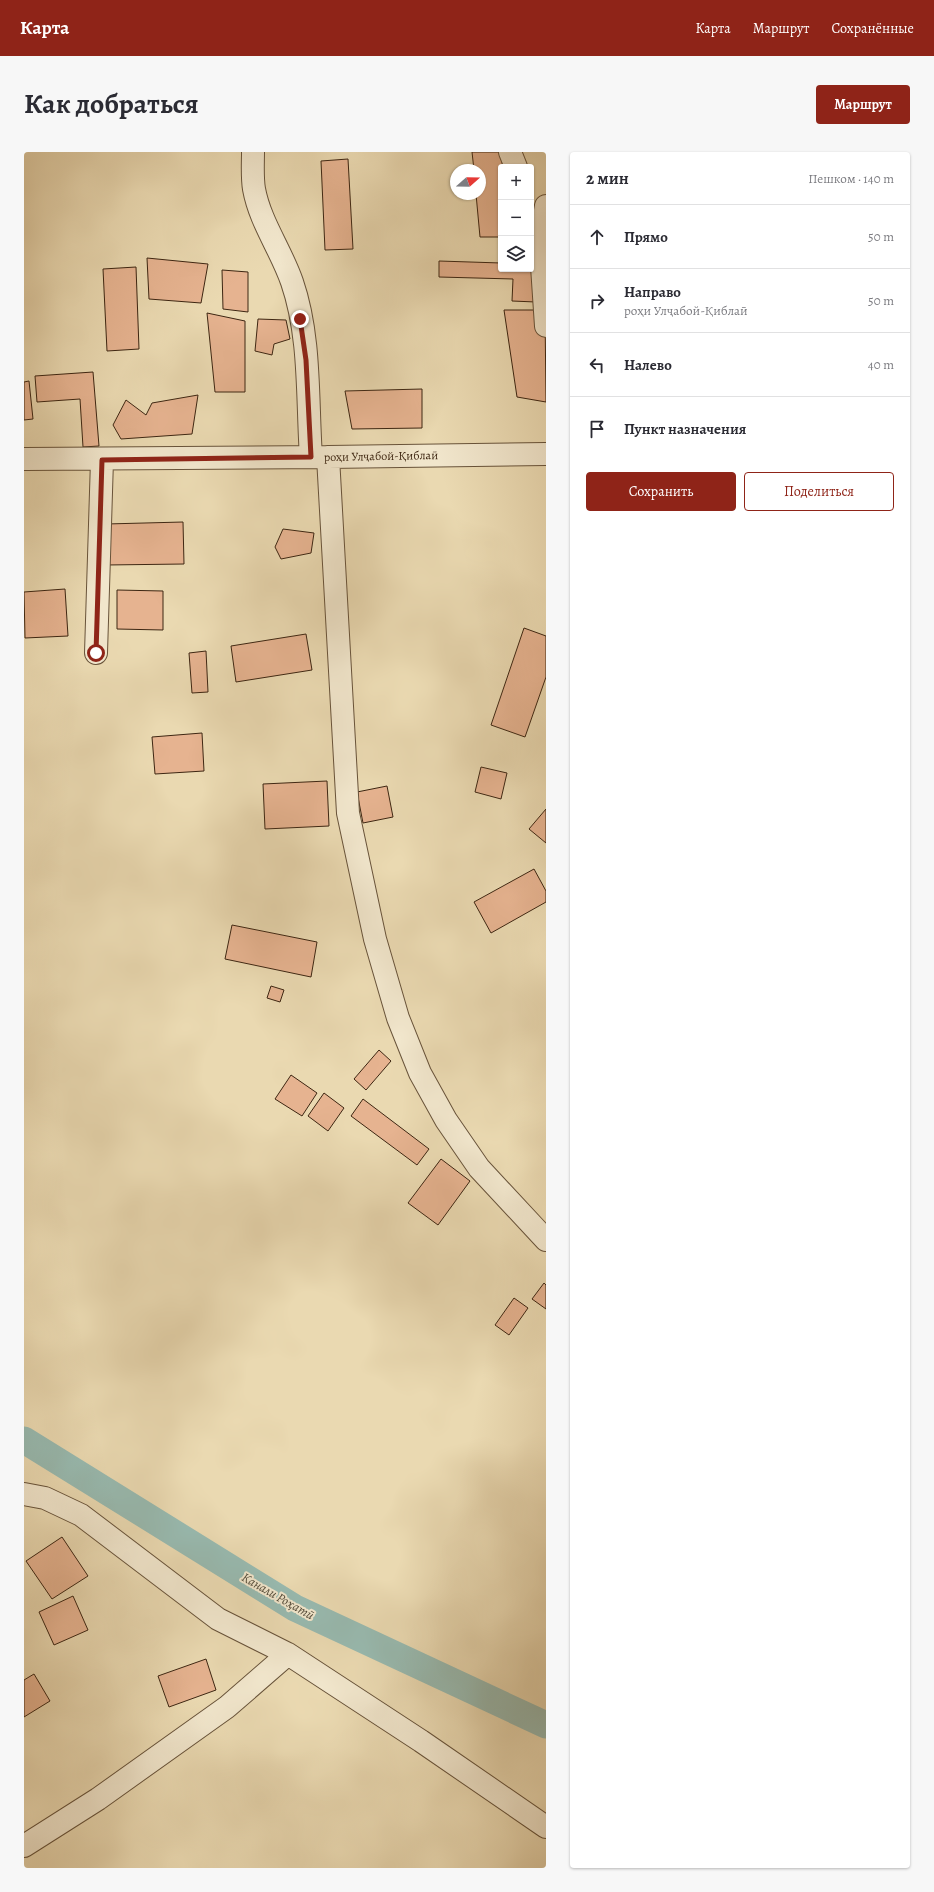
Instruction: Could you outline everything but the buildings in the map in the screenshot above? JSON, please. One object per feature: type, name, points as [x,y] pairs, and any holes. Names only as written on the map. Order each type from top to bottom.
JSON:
[{"type":"street","points":[[252,152],[254,188],[263,219],[292,282],[300,319],[320,457],[348,813],[375,939],[398,1018],[420,1073],[443,1114],[479,1168],[546,1240]]},
{"type":"street","points":[[510,152],[515,164]]},
{"type":"street","points":[[546,206],[540,236],[546,326]]},
{"type":"street","points":[[534,219],[540,236]]},
{"type":"street","name":"роҳи Улҷабой-Қиблаӣ","points":[[24,459],[102,460],[546,454]]},
{"type":"street","points":[[96,653],[102,460]]},
{"type":"street","points":[[24,1494],[45,1498],[81,1515],[218,1619],[288,1654],[422,1741],[546,1827]]},
{"type":"street","points":[[24,1846],[98,1799],[227,1707],[288,1654]]},
{"type":"waterway","name":"Канали Роҳатӣ","points":[[24,1440],[295,1608],[546,1725]]},
{"type":"route","points":[[96,653],[102,460],[311,457],[306,360],[300,319]]}]
